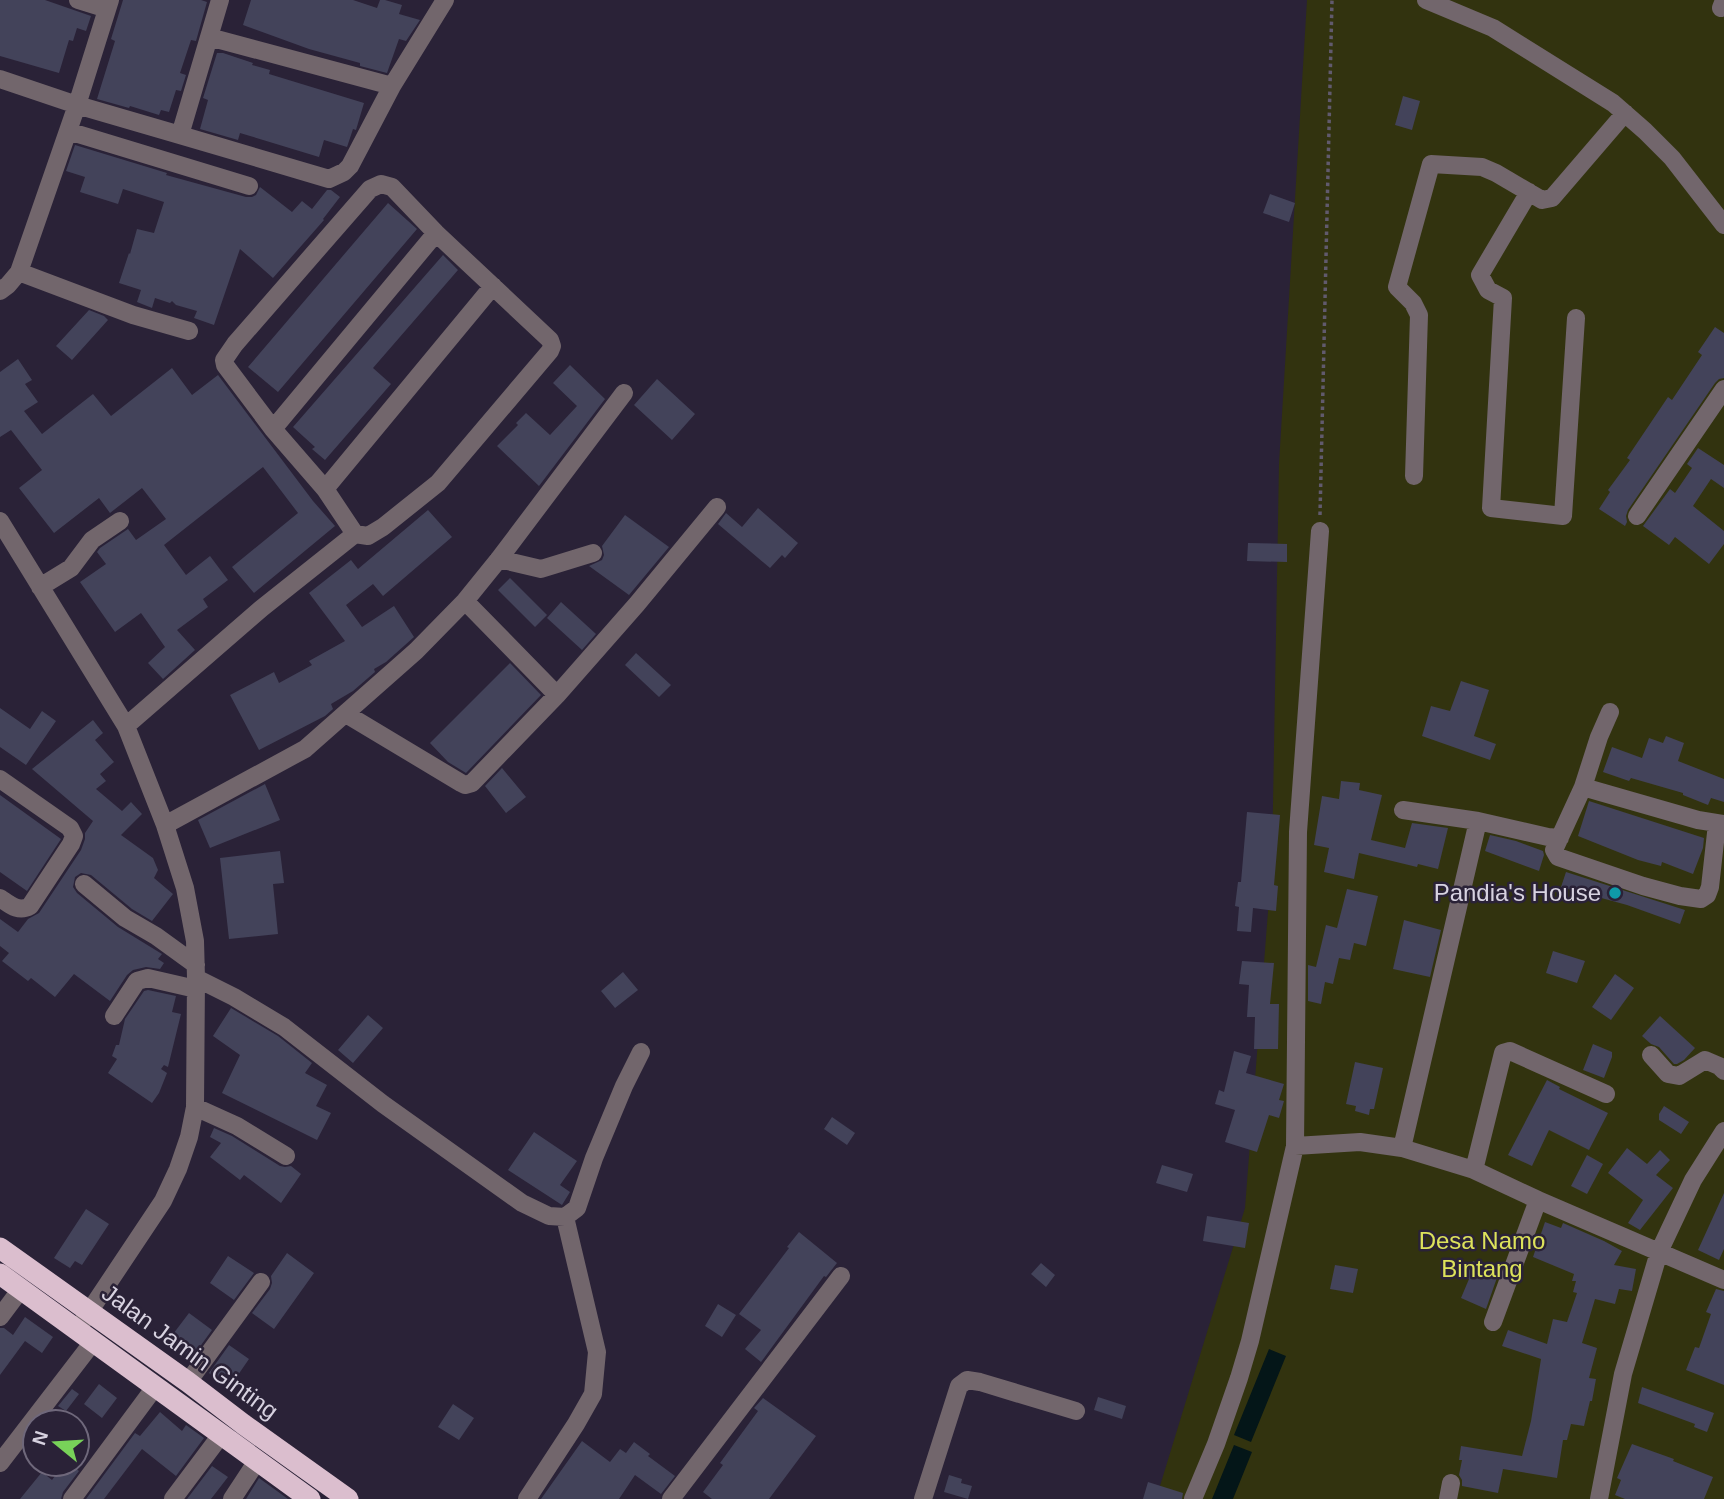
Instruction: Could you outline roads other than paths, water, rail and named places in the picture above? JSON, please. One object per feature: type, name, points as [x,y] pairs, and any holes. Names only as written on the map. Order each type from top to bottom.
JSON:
[{"type":"highway","name":"Jalan Jamin Ginting","points":[[0,1248],[348,1499]]},
{"type":"highway","name":"Jalan Jamin Ginting","points":[[0,1274],[257,1461],[301,1497]]},
{"type":"highway","points":[[85,1336],[108,1325]]},
{"type":"street","points":[[78,0],[108,5],[68,131],[7,280],[189,331]]},
{"type":"street","points":[[180,135],[220,0]]},
{"type":"street","points":[[1426,0],[1493,28],[1613,103],[1672,158],[1724,225]]},
{"type":"street","points":[[0,79],[77,105],[329,179],[350,166],[392,86],[442,1]]},
{"type":"street","points":[[209,37],[392,86]]},
{"type":"street","points":[[1414,477],[1419,315],[1397,287],[1431,164],[1482,167],[1542,200],[1552,198],[1625,113]]},
{"type":"street","points":[[68,131],[250,186]]},
{"type":"street","points":[[126,726],[262,608],[355,534],[368,536],[383,527],[438,483],[550,351],[550,340],[436,233],[392,187],[381,184],[370,189],[235,344],[224,363],[273,429],[326,489],[355,534]]},
{"type":"street","points":[[1529,192],[1480,275],[1488,290],[1503,298],[1491,508],[1563,516],[1576,318]]},
{"type":"street","points":[[273,429],[436,233]]},
{"type":"street","points":[[326,489],[493,286]]},
{"type":"street","points":[[1637,516],[1724,389]]},
{"type":"street","points":[[165,825],[305,749],[416,650],[465,601],[499,559],[624,393]]},
{"type":"street","points":[[346,713],[461,783],[470,784],[557,695],[637,604],[716,507]]},
{"type":"street","points":[[0,521],[126,726],[165,825],[185,888],[195,941],[196,977],[195,1107],[189,1137],[178,1169],[163,1201],[90,1311],[85,1336],[0,1463]]},
{"type":"street","points":[[40,587],[71,568],[92,540],[120,521]]},
{"type":"street","points":[[1193,1499],[1216,1444],[1246,1353],[1295,1146],[1298,832],[1320,531]]},
{"type":"street","points":[[499,559],[541,569],[593,553]]},
{"type":"street","points":[[465,601],[557,695]]},
{"type":"street","points":[[1583,787],[1720,824],[1707,895],[1701,899],[1680,897],[1558,857],[1555,850],[1583,787],[1610,712]]},
{"type":"street","points":[[0,779],[70,828],[74,836],[30,906],[15,908],[0,898]]},
{"type":"street","points":[[1403,810],[1478,821],[1560,838]]},
{"type":"street","points":[[1402,1148],[1478,821]]},
{"type":"street","points":[[84,884],[125,918],[156,936],[196,977],[284,1027],[383,1104],[522,1203],[549,1216],[565,1217],[577,1208],[599,1146],[641,1052]]},
{"type":"street","points":[[114,1016],[136,981],[148,978],[196,977]]},
{"type":"street","points":[[1474,1170],[1503,1053],[1510,1051],[1606,1094]]},
{"type":"street","points":[[1651,1055],[1668,1074],[1679,1076],[1705,1060],[1724,1071]]},
{"type":"street","points":[[195,1107],[237,1126],[286,1156]]},
{"type":"street","points":[[1599,1499],[1623,1374],[1659,1252],[1693,1180],[1724,1131]]},
{"type":"street","points":[[1295,1146],[1360,1142],[1402,1148],[1474,1170],[1724,1280]]},
{"type":"street","points":[[1493,1322],[1538,1200]]},
{"type":"street","points":[[527,1499],[593,1394],[597,1352],[565,1217]]},
{"type":"street","points":[[672,1499],[841,1276]]},
{"type":"street","points":[[188,1382],[261,1282]]},
{"type":"street","points":[[0,1317],[21,1289]]},
{"type":"street","points":[[923,1499],[959,1386],[967,1380],[1076,1410]]},
{"type":"street","points":[[72,1499],[155,1388]]},
{"type":"street","points":[[173,1499],[221,1436]]},
{"type":"street","points":[[232,1499],[257,1461]]},
{"type":"place","name":"Pandia's House","points":[[1615,893]]},
{"type":"park label","name":"Desa Namo Bintang","points":[[1482,1255]]}]
